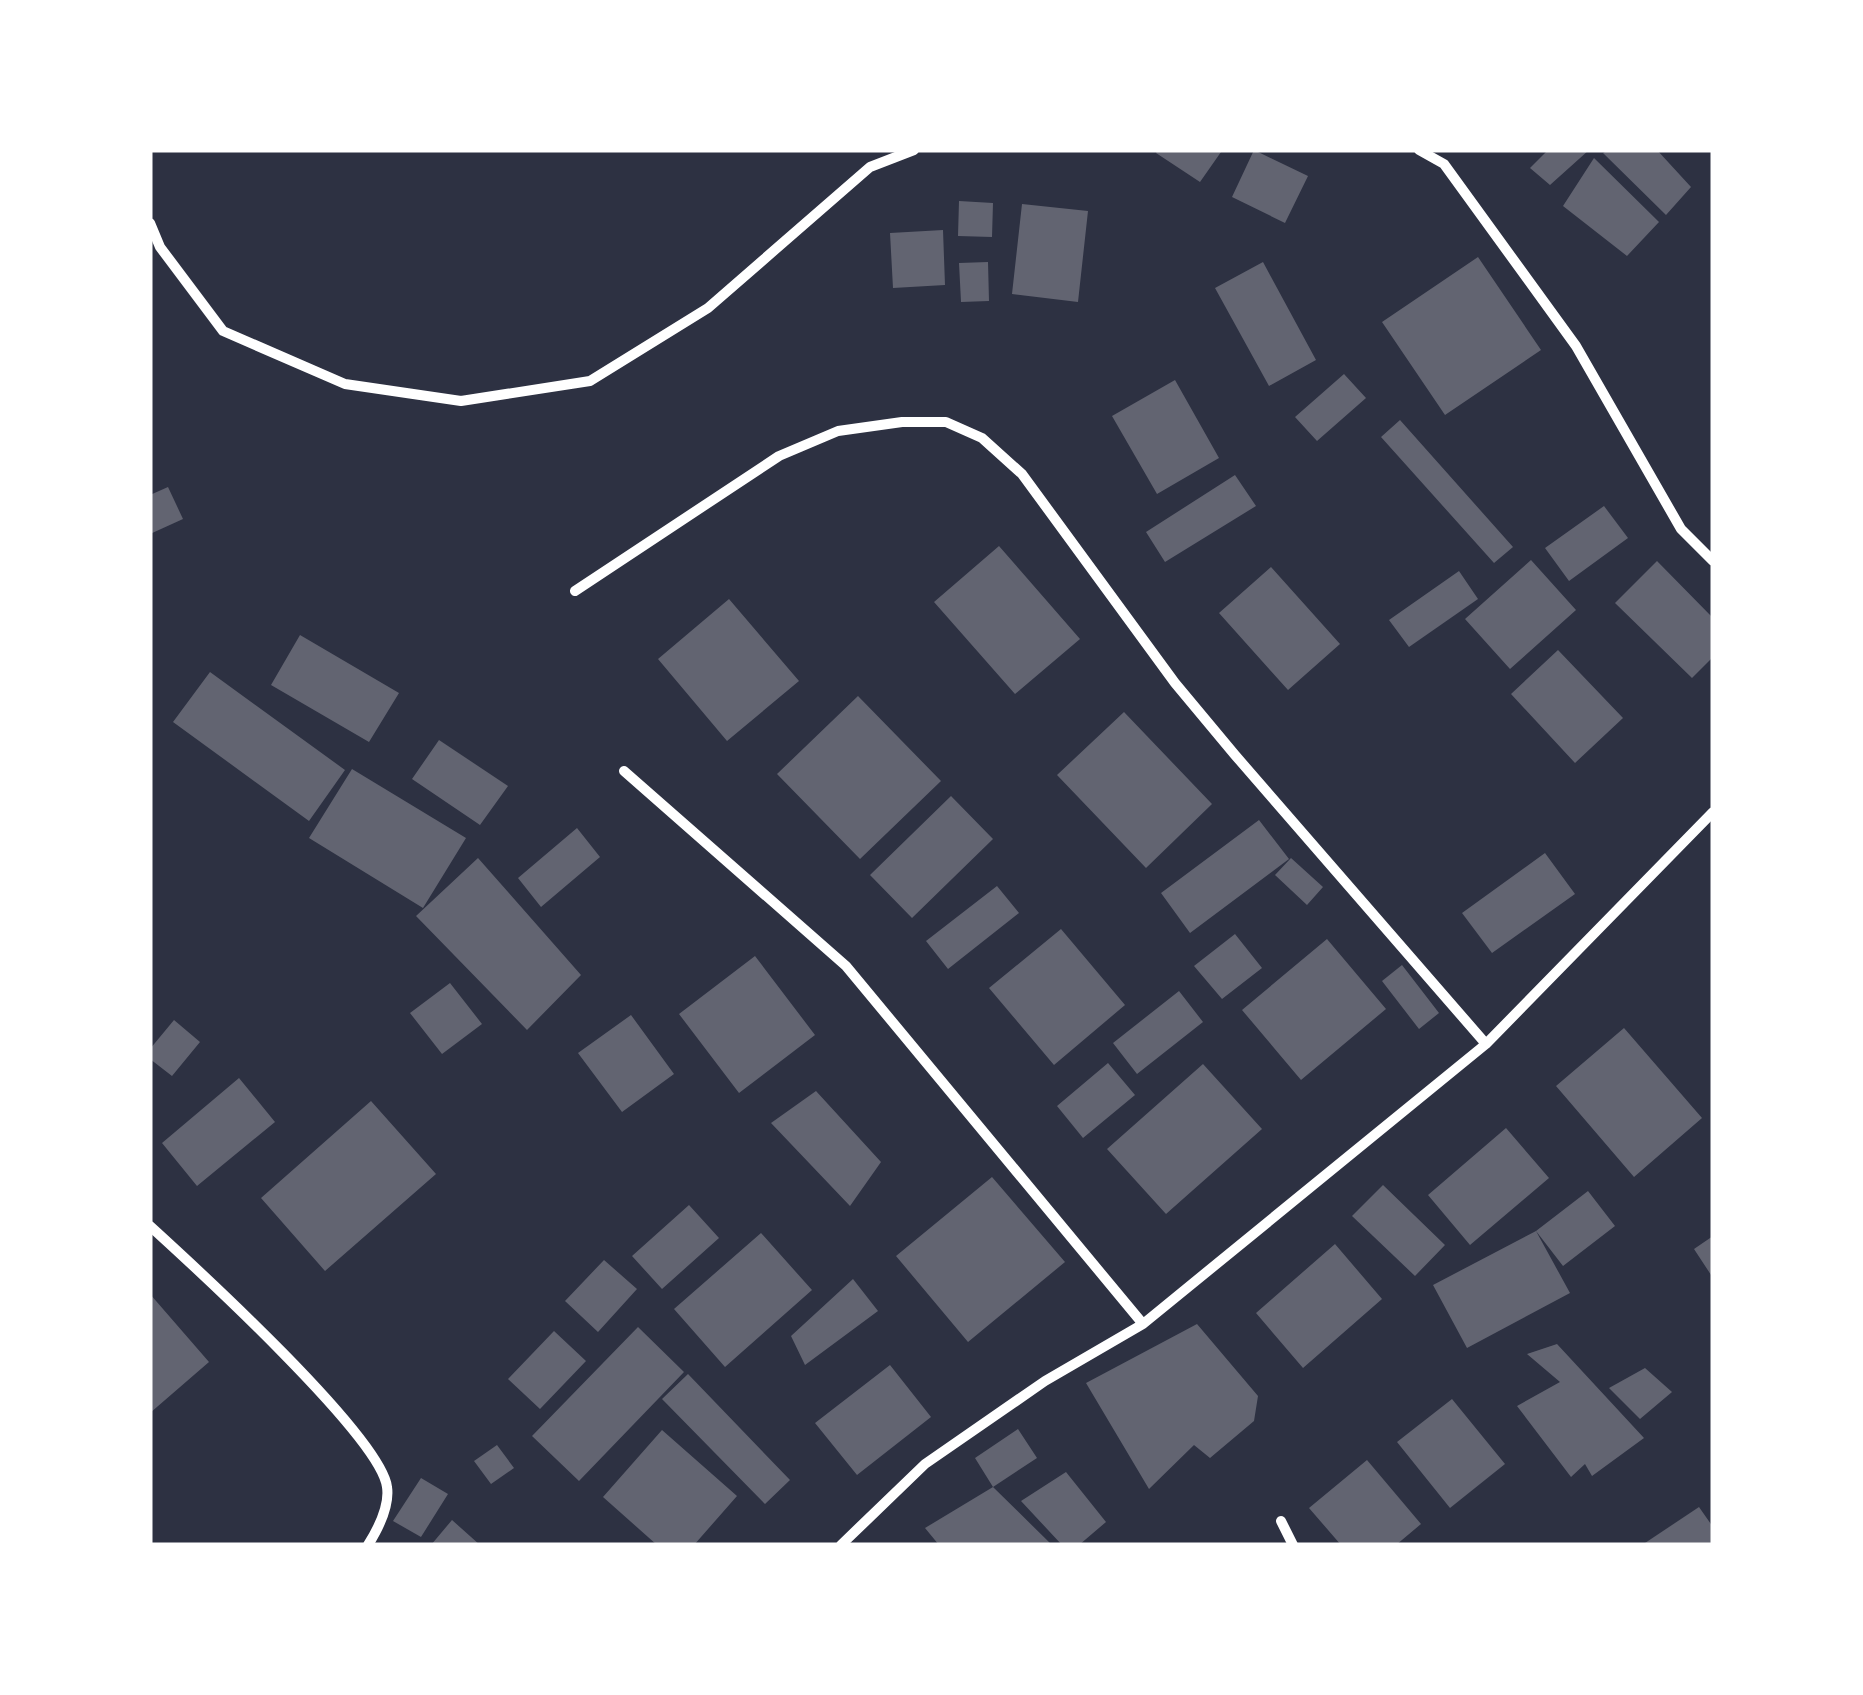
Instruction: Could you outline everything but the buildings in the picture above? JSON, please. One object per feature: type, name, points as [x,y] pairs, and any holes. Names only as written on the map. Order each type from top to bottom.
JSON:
[{"type":"street","points":[[150,223],[160,247],[223,330],[345,384],[461,401],[590,381],[708,308],[870,167],[914,150]]},
{"type":"street","points":[[1419,150],[1444,164],[1565,331],[1682,528],[1713,562]]},
{"type":"street","points":[[575,591],[779,456],[838,431],[902,422],[946,422],[982,438],[1022,474],[1175,683],[1486,1044]]},
{"type":"street","points":[[624,772],[846,966],[1143,1324]]},
{"type":"street","points":[[841,1545],[924,1464],[1044,1381],[1143,1324],[1486,1044],[1713,812]]},
{"type":"street","points":[[150,1226],[213,1283],[370,1447],[388,1488],[381,1524],[368,1545]]},
{"type":"street","points":[[1281,1521],[1293,1545]]}]
